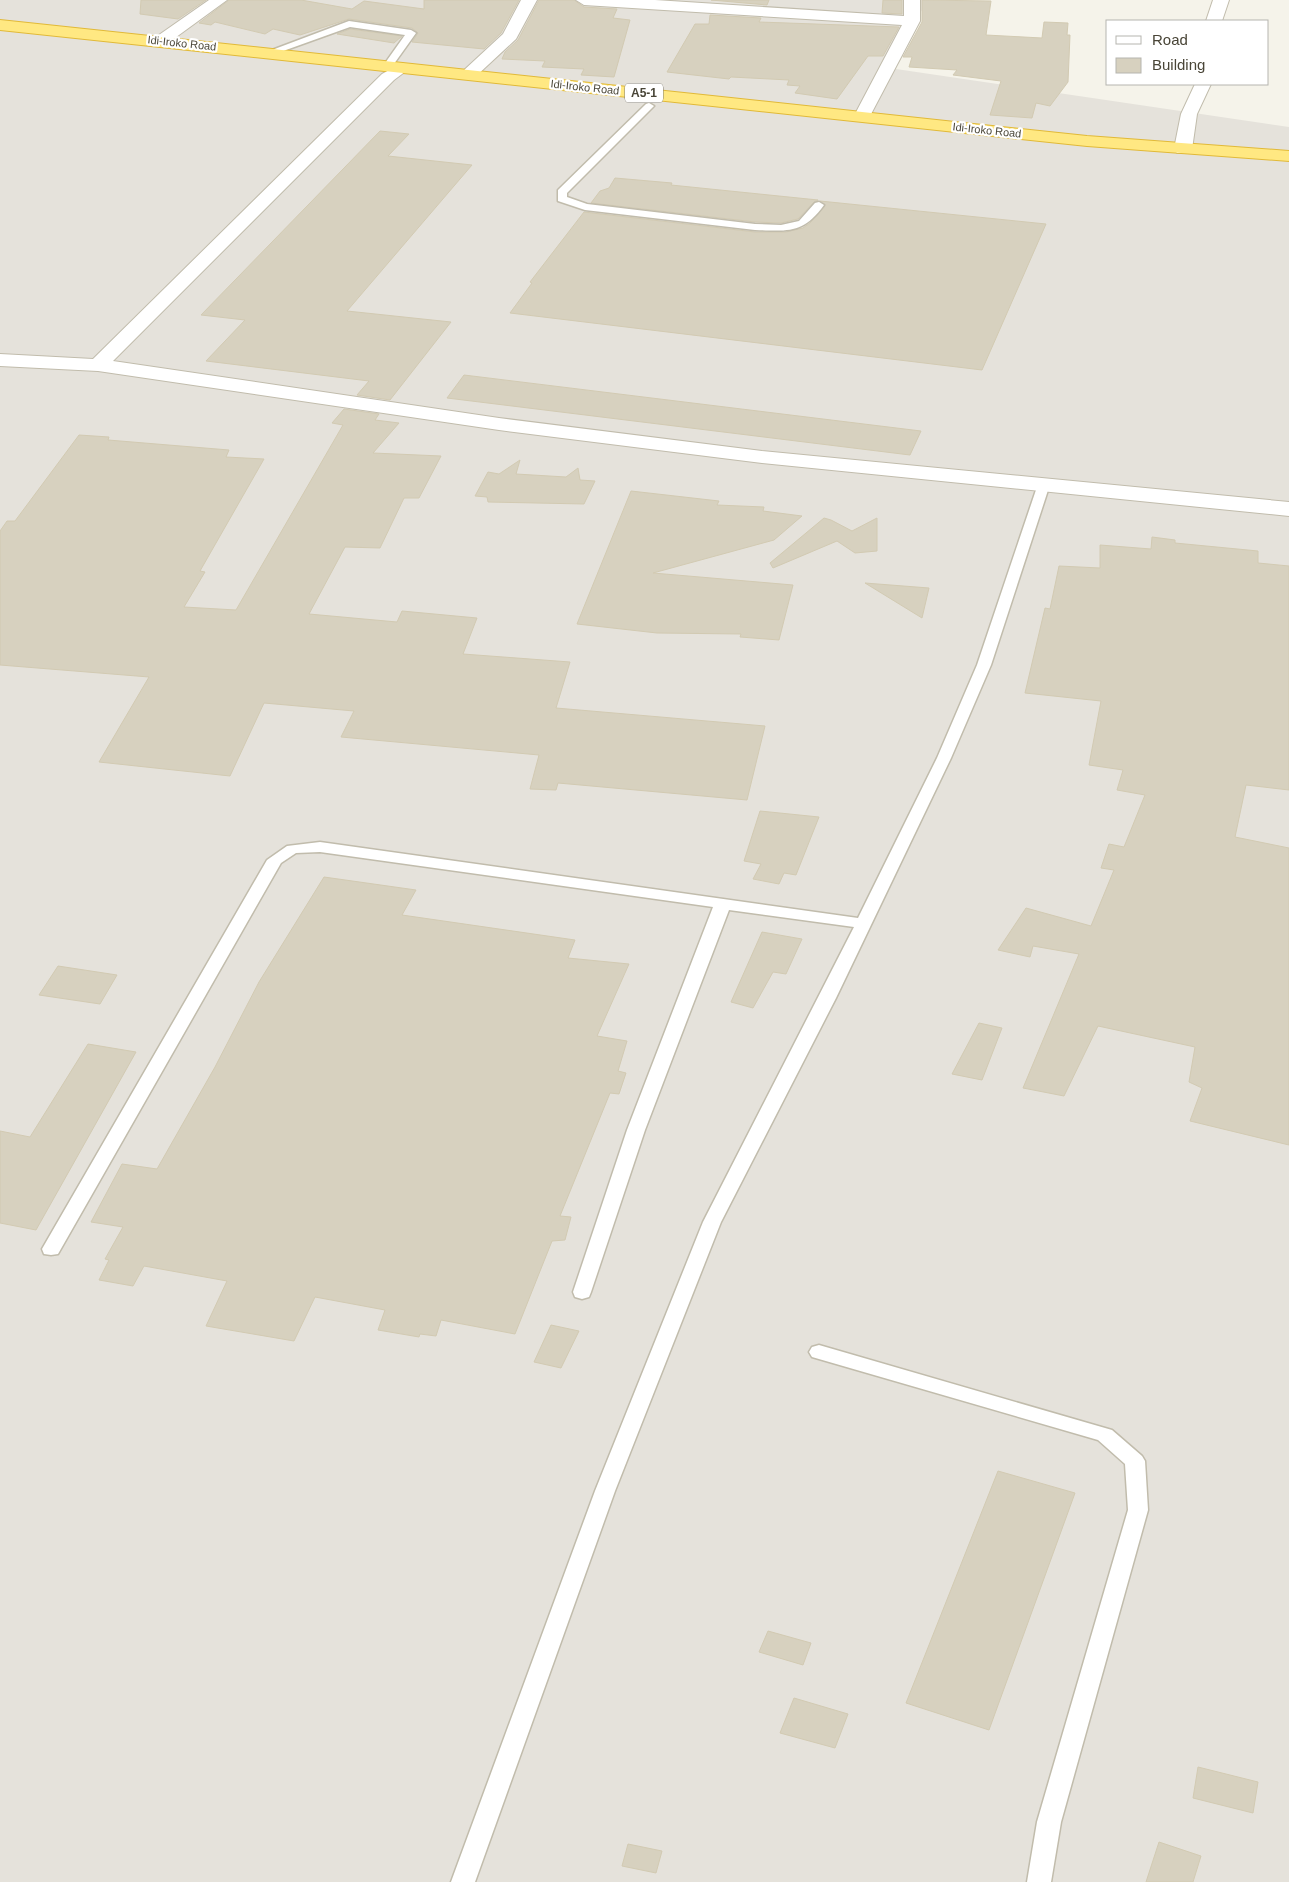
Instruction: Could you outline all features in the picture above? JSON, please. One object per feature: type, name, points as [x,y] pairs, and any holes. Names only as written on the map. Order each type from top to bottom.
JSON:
[{"type":"highway","name":"Idi-Iroko Road","points":[[0,25],[162,40],[393,70],[468,75],[1183,149],[1289,156]]},
{"type":"highway","name":"A5-1","points":[[0,34],[393,70],[650,106],[1085,151],[1289,166]]},
{"type":"street","points":[[162,40],[219,0]]},
{"type":"street","points":[[468,75],[510,36],[529,0]]},
{"type":"street","points":[[584,0],[912,21]]},
{"type":"street","points":[[862,116],[912,21],[912,0]]},
{"type":"street","points":[[1214,20],[1221,0]]},
{"type":"street","points":[[98,365],[393,70]]},
{"type":"street","points":[[1183,149],[1189,114],[1203,85]]},
{"type":"street","points":[[0,360],[98,365],[196,381],[668,446],[762,457],[1289,509]]},
{"type":"lane","points":[[269,54],[349,24],[411,33],[393,70]]},
{"type":"lane","points":[[650,106],[562,192],[562,199],[585,207],[755,228],[782,228],[804,223],[819,205]]},
{"type":"lane","points":[[463,1882],[604,1490],[712,1222],[864,924],[944,758],[984,665],[1044,484]]},
{"type":"lane","points":[[51,1249],[275,860],[292,849],[320,847],[722,906],[864,924]]},
{"type":"lane","points":[[582,1292],[636,1130],[722,906]]},
{"type":"lane","points":[[819,1352],[1105,1435],[1135,1461],[1138,1510],[1049,1822],[1039,1882]]},
{"type":"shaded area","points":[[0,0],[929,0],[898,45],[896,69],[1289,127],[1289,1882],[0,1882]]},
{"type":"building","points":[[141,0],[206,0],[178,19],[140,14]]},
{"type":"building","points":[[229,0],[301,0],[352,9],[364,1],[424,9],[424,0],[519,0],[501,33],[484,49],[412,42],[418,33],[412,28],[349,19],[300,35],[273,29],[265,34],[215,22],[211,25],[199,23]]},
{"type":"building","points":[[539,0],[574,0],[584,7],[617,9],[613,18],[630,20],[614,77],[581,75],[584,69],[542,67],[545,61],[502,59],[505,52],[518,40]]},
{"type":"building","points":[[711,0],[769,0],[767,5]]},
{"type":"building","points":[[883,0],[902,0],[902,14],[882,13]]},
{"type":"building","points":[[922,0],[991,1],[986,35],[1042,38],[1044,22],[1068,23],[1067,35],[1070,35],[1068,82],[1050,106],[1036,103],[1032,118],[990,115],[1001,81],[953,75],[957,70],[909,67],[912,57],[903,57],[922,22]]},
{"type":"building","points":[[710,15],[761,18],[759,22],[899,27],[883,56],[868,56],[837,99],[795,93],[800,86],[787,85],[789,80],[731,77],[729,79],[667,72],[695,24],[709,24]]},
{"type":"building","points":[[350,29],[402,36],[394,43],[337,34]]},
{"type":"building","points":[[380,131],[409,134],[388,156],[472,165],[347,311],[451,322],[390,400],[357,395],[369,381],[206,361],[245,320],[201,315]]},
{"type":"building","points":[[615,178],[818,200],[798,219],[781,223],[755,222],[591,203],[600,191],[609,188]]},
{"type":"building","points":[[820,201],[1046,224],[982,370],[510,313],[532,283],[530,282],[584,212],[755,232],[786,232],[803,228],[810,223],[825,206]]},
{"type":"building","points":[[464,375],[921,431],[910,455],[447,398]]},
{"type":"building","points":[[344,409],[379,414],[375,420],[399,423],[373,453],[441,456],[419,498],[404,498],[380,548],[345,547],[309,614],[397,622],[402,611],[477,618],[463,654],[570,662],[556,708],[765,726],[747,800],[558,783],[556,790],[530,789],[539,755],[341,737],[354,711],[264,703],[230,776],[99,762],[149,677],[0,665],[0,531],[7,521],[15,521],[79,435],[109,437],[108,440],[229,450],[226,457],[264,459],[200,571],[205,572],[184,607],[236,610],[343,425],[332,423]]},
{"type":"building","points":[[520,460],[516,474],[566,477],[578,468],[580,480],[595,481],[584,504],[488,502],[487,497],[475,496],[488,472],[499,474]]},
{"type":"building","points":[[631,491],[719,501],[717,505],[764,507],[763,511],[802,516],[774,540],[653,573],[793,585],[779,640],[740,637],[741,634],[657,633],[577,624]]},
{"type":"building","points":[[824,518],[852,531],[877,518],[877,551],[855,553],[837,541],[773,568],[770,563]]},
{"type":"building","points":[[1152,537],[1175,540],[1175,543],[1258,551],[1258,563],[1289,566],[1289,790],[1246,785],[1235,837],[1289,848],[1289,1145],[1190,1121],[1202,1088],[1189,1082],[1195,1047],[1098,1026],[1064,1096],[1023,1088],[1079,954],[1033,946],[1030,957],[998,950],[1026,908],[1091,926],[1114,870],[1101,868],[1109,844],[1124,847],[1145,795],[1117,790],[1123,770],[1089,765],[1101,701],[1025,693],[1045,608],[1050,609],[1059,566],[1100,568],[1100,545],[1151,549]]},
{"type":"building","points":[[865,583],[929,588],[922,618]]},
{"type":"building","points":[[760,811],[819,817],[796,875],[784,873],[779,884],[753,879],[761,864],[744,861]]},
{"type":"building","points":[[324,877],[416,890],[402,915],[575,940],[568,958],[629,964],[597,1036],[627,1041],[618,1071],[626,1073],[619,1094],[610,1093],[560,1216],[571,1217],[565,1240],[552,1241],[515,1334],[441,1320],[436,1336],[420,1334],[419,1337],[378,1330],[385,1310],[315,1297],[294,1341],[206,1326],[227,1281],[144,1266],[133,1286],[99,1280],[109,1260],[105,1259],[123,1227],[91,1222],[122,1164],[157,1169],[215,1067],[259,982]]},
{"type":"building","points":[[762,932],[802,939],[786,974],[773,972],[753,1008],[731,1002]]},
{"type":"building","points":[[58,966],[117,975],[100,1004],[39,995]]},
{"type":"building","points":[[979,1023],[1002,1028],[982,1080],[952,1074]]},
{"type":"building","points":[[88,1044],[136,1052],[36,1230],[0,1223],[0,1131],[30,1137]]},
{"type":"building","points":[[551,1325],[579,1331],[561,1368],[534,1362]]},
{"type":"building","points":[[998,1471],[1075,1493],[989,1730],[906,1703]]},
{"type":"building","points":[[768,1631],[811,1643],[803,1665],[759,1652]]},
{"type":"building","points":[[794,1698],[848,1714],[835,1748],[780,1733]]},
{"type":"building","points":[[1198,1767],[1258,1782],[1253,1813],[1193,1798]]},
{"type":"building","points":[[1159,1842],[1201,1856],[1193,1882],[1146,1882]]},
{"type":"building","points":[[628,1844],[662,1851],[656,1873],[622,1866]]}]
